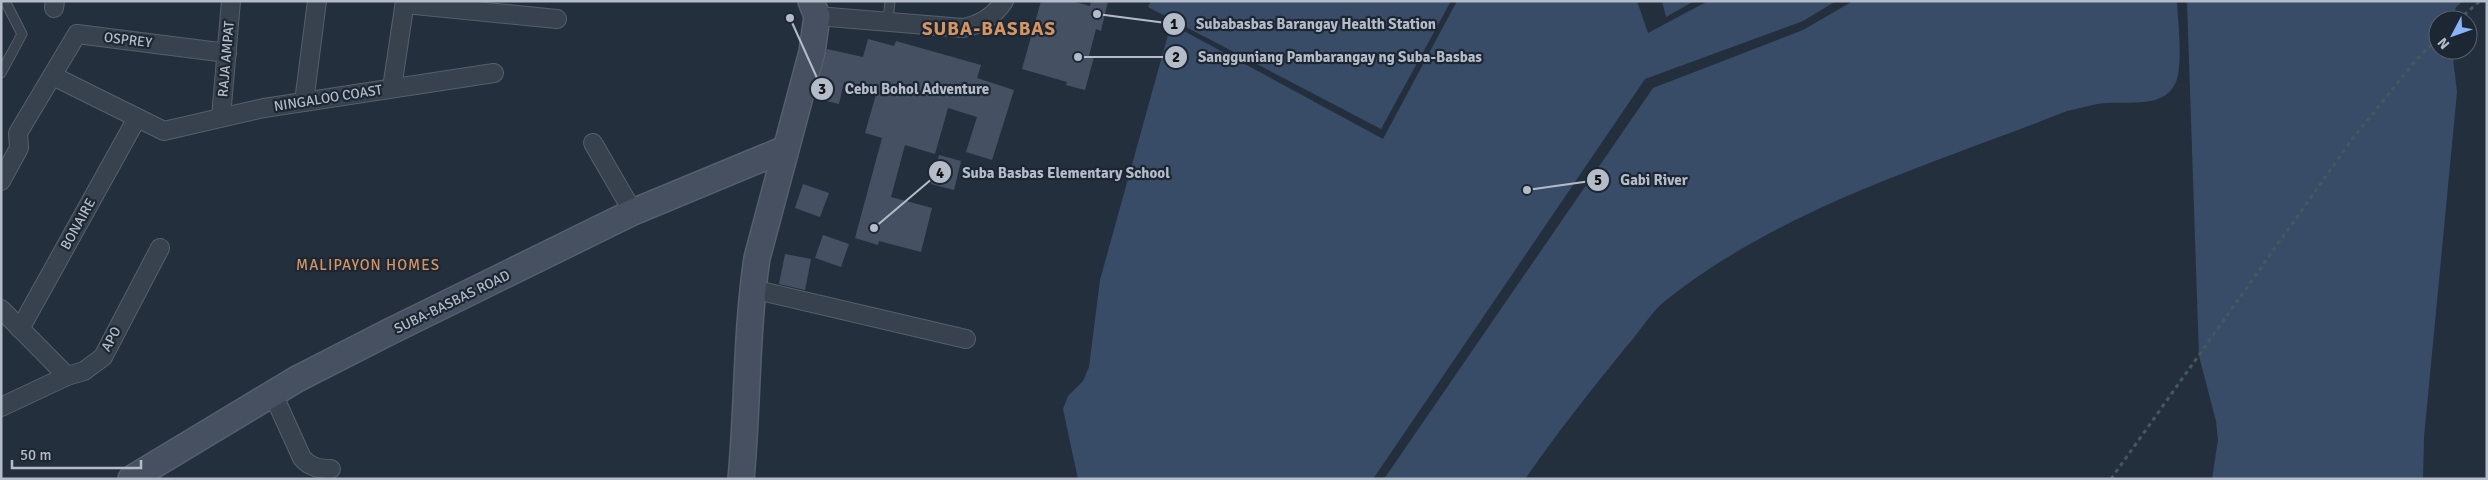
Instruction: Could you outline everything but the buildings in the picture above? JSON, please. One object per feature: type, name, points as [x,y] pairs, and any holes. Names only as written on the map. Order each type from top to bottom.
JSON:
[{"type":"street","name":"RAJA AMPAT","points":[[221,117],[231,1]]},
{"type":"street","points":[[304,102],[317,1]]},
{"type":"street","points":[[742,479],[752,290],[757,258],[812,52],[814,8],[888,20],[963,28],[972,26],[997,11],[1004,1]]},
{"type":"street","points":[[392,88],[405,3],[558,19]]},
{"type":"street","name":"OSPREY","points":[[53,76],[77,34],[227,52]]},
{"type":"street","name":"NINGALOO COAST","points":[[137,118],[164,131],[221,117],[304,102],[494,73]]},
{"type":"street","points":[[1,181],[19,148],[10,136],[53,76],[137,118]]},
{"type":"street","name":"BONAIRE","points":[[20,329],[137,118]]},
{"type":"street","points":[[593,143],[633,212]]},
{"type":"street","name":"SUBA-BASBAS ROAD","points":[[131,479],[297,379],[633,212],[785,149]]},
{"type":"street","name":"APO","points":[[1,408],[67,376],[84,371],[102,357],[160,248]]},
{"type":"street","points":[[752,290],[966,339]]},
{"type":"street","points":[[1,309],[67,376]]},
{"type":"street","points":[[273,394],[302,458],[307,464],[321,469],[331,469]]},
{"type":"lane","points":[[1,73],[22,34],[5,1]]},
{"type":"lane","points":[[888,20],[890,1]]},
{"type":"path","points":[[2470,10],[2480,1]]},
{"type":"path","points":[[2111,479],[2300,216],[2353,138],[2428,48]]},
{"type":"water","points":[[1151,1],[1451,1],[1381,129],[1148,7]]},
{"type":"water","points":[[1457,1],[1637,1],[1648,33],[1708,1],[1836,1],[1803,21],[1645,79],[1373,479],[1078,479],[1063,409],[1068,396],[1083,381],[1089,367],[1100,280],[1171,24],[1383,139]]},
{"type":"water","points":[[1662,1],[1694,1],[1666,17]]},
{"type":"water","points":[[1853,1],[2177,1],[2180,51],[2176,82],[2169,92],[2160,98],[2149,101],[2097,104],[2067,111],[1859,191],[1758,239],[1710,268],[1654,311],[1574,412],[1525,479],[1384,479],[1653,88],[1803,30]]},
{"type":"water","points":[[2187,1],[2463,1],[2455,10],[2428,10],[2428,60],[2453,60],[2457,92],[2424,437],[2423,479],[2212,479],[2218,440],[2216,421],[2199,356]]},
{"type":"place","name":"Subabasbas Barangay Health Station","points":[[1097,14]]},
{"type":"place","name":"Cebu Bohol Adventure","points":[[790,18]]},
{"type":"place","name":"Sangguniang Pambarangay ng Suba-Basbas","points":[[1078,57]]},
{"type":"place","name":"Gabi River","points":[[1527,190]]},
{"type":"place","name":"Suba Basbas Elementary School","points":[[874,228]]},
{"type":"district","name":"SUBA-BASBAS","points":[[989,29]]},
{"type":"district","name":"MALIPAYON HOMES","points":[[368,265]]}]
